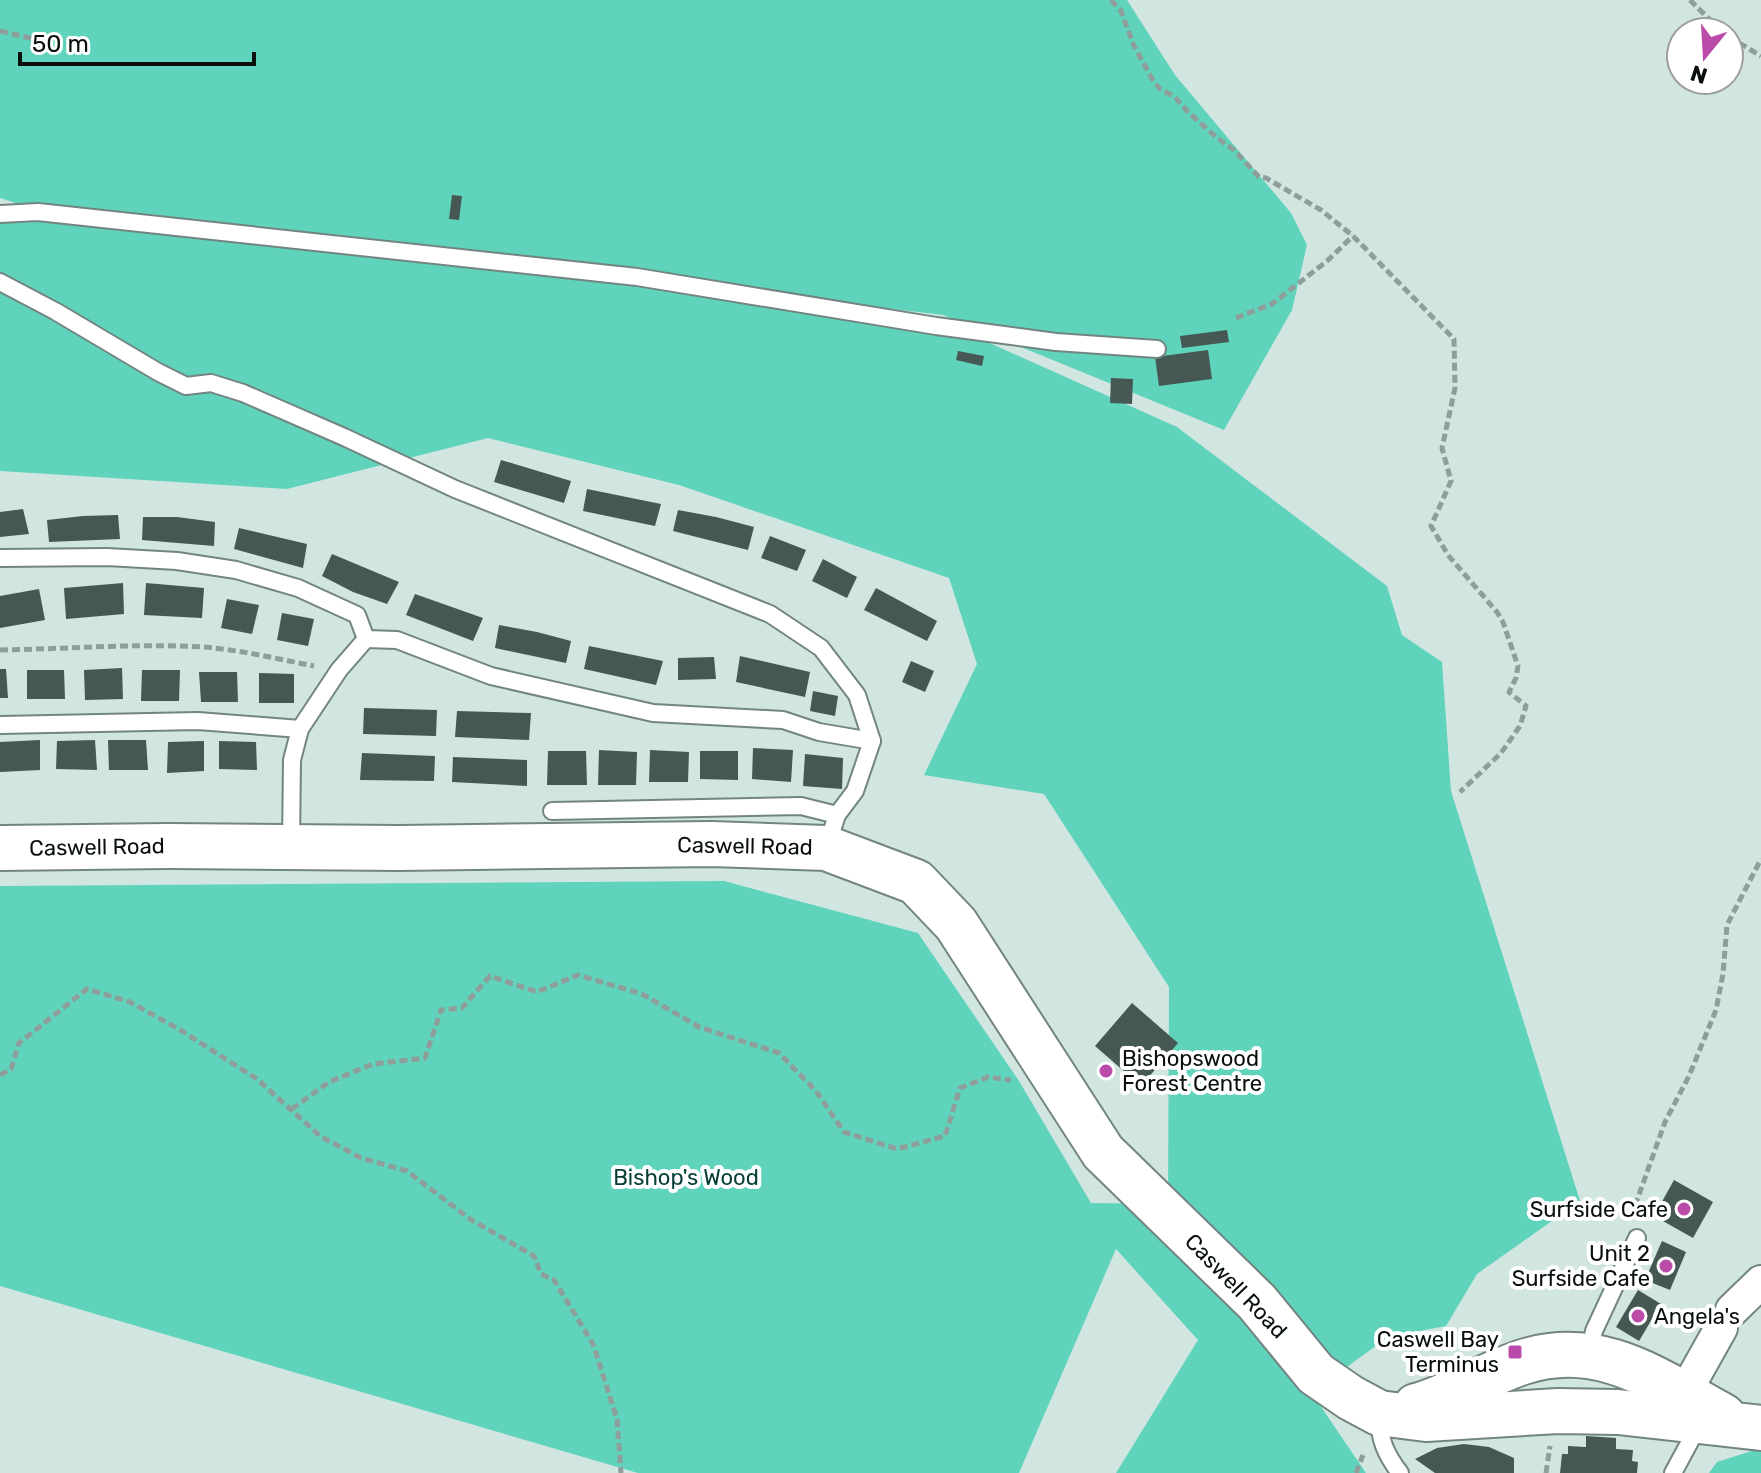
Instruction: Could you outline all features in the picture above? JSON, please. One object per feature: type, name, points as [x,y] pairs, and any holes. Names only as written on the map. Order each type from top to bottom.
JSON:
[{"type":"main road","name":"Caswell Road","points":[[0,848],[711,844],[832,831],[916,882],[956,924],[1103,1152],[1257,1302],[1316,1374],[1351,1398],[1379,1413],[1426,1419],[1558,1411],[1721,1417]]},
{"type":"main road","points":[[1379,1413],[1419,1405],[1525,1361],[1565,1354],[1607,1358],[1640,1370],[1721,1417]]},
{"type":"street","points":[[1721,1417],[1726,1319],[1761,1282]]},
{"type":"lane","points":[[0,214],[38,212],[637,277],[966,330],[1056,342],[1157,349]]},
{"type":"lane","points":[[0,282],[186,386],[211,383],[243,393],[455,489],[770,614],[821,648],[857,695],[872,741],[855,791],[832,831],[801,806],[552,811]]},
{"type":"lane","points":[[0,558],[107,557],[177,561],[236,570],[298,588],[357,615],[366,639]]},
{"type":"lane","points":[[366,639],[397,640],[491,676],[653,713],[783,720],[819,732],[872,741]]},
{"type":"lane","points":[[291,847],[292,760],[300,729],[339,670],[366,639]]},
{"type":"lane","points":[[0,725],[198,721],[300,729]]},
{"type":"lane","points":[[1588,1356],[1594,1331],[1632,1231]]},
{"type":"lane","points":[[1379,1413],[1379,1429],[1388,1457],[1400,1473]]},
{"type":"lane","points":[[1673,1473],[1721,1417]]},
{"type":"path","points":[[1111,0],[1121,11],[1134,46],[1160,89],[1175,97],[1259,177],[1266,178],[1321,210],[1353,236],[1454,339],[1455,388],[1442,448],[1451,481],[1431,526],[1448,555],[1497,612],[1518,666],[1509,692],[1526,706],[1520,726],[1501,753],[1460,792]]},
{"type":"path","points":[[1690,0],[1706,16]]},
{"type":"path","points":[[0,31],[30,38],[40,44]]},
{"type":"path","points":[[1236,318],[1272,304],[1327,261],[1353,236]]},
{"type":"path","points":[[0,650],[140,645],[208,647],[339,670]]},
{"type":"path","points":[[1632,1231],[1665,1122],[1689,1076],[1716,1010],[1727,925],[1761,859]]},
{"type":"path","points":[[292,1109],[329,1082],[373,1064],[425,1058],[441,1010],[462,1008],[490,976],[537,992],[578,975],[642,994],[699,1027],[779,1053],[816,1091],[844,1132],[897,1149],[945,1136],[960,1088],[988,1077],[1019,1081]]},
{"type":"path","points":[[0,1075],[11,1069],[19,1043],[87,989],[130,1002],[182,1031],[257,1079],[320,1136],[361,1158],[407,1171],[470,1219],[534,1256],[541,1274],[554,1280],[593,1344],[617,1419],[621,1473]]},
{"type":"green space","points":[[0,0],[1127,0],[1175,75],[1291,213],[1307,245],[1292,310],[1224,430],[943,315],[25,206],[0,198]]},
{"type":"green space","name":"Bishop's Wood","points":[[0,206],[945,323],[1177,427],[1387,586],[1402,635],[1442,662],[1451,791],[1580,1201],[1477,1274],[1446,1326],[1388,1337],[1313,1395],[1366,1473],[1116,1473],[1198,1340],[1116,1249],[1019,1473],[638,1473],[0,1286],[0,886],[724,881],[918,933],[1019,1081],[1091,1203],[1168,1204],[1169,987],[1044,794],[924,775],[977,664],[949,578],[679,485],[488,438],[287,489],[0,471]]},
{"type":"green space","points":[[1761,1448],[1761,1473],[1709,1473],[1717,1462]]},
{"type":"building","points":[[452,195],[462,196],[459,220],[449,219]]},
{"type":"building","points":[[1227,330],[1229,342],[1182,348],[1180,336]]},
{"type":"building","points":[[1208,350],[1212,379],[1159,386],[1155,357]]},
{"type":"building","points":[[958,351],[984,356],[982,366],[956,360]]},
{"type":"building","points":[[1111,378],[1133,379],[1132,404],[1110,403]]},
{"type":"building","points":[[501,460],[571,481],[564,503],[494,482]]},
{"type":"building","points":[[587,489],[661,504],[655,526],[583,511]]},
{"type":"building","points":[[23,509],[29,534],[0,537],[0,512]]},
{"type":"building","points":[[678,510],[754,527],[748,550],[673,531]]},
{"type":"building","points":[[118,515],[120,539],[49,542],[47,520]]},
{"type":"building","points":[[143,517],[215,522],[214,546],[142,540]]},
{"type":"building","points":[[239,528],[307,544],[303,568],[234,549]]},
{"type":"building","points":[[770,536],[806,550],[797,571],[761,558]]},
{"type":"building","points":[[332,554],[399,582],[387,604],[353,592],[322,576]]},
{"type":"building","points":[[823,559],[857,577],[847,598],[812,581]]},
{"type":"building","points":[[123,583],[124,614],[66,619],[64,588]]},
{"type":"building","points":[[146,583],[204,588],[202,618],[144,615]]},
{"type":"building","points":[[876,588],[937,621],[927,641],[864,610]]},
{"type":"building","points":[[39,589],[45,620],[0,628],[0,596]]},
{"type":"building","points":[[415,594],[483,618],[473,641],[406,615]]},
{"type":"building","points":[[227,599],[259,605],[252,634],[221,628]]},
{"type":"building","points":[[282,613],[314,619],[308,646],[277,640]]},
{"type":"building","points":[[499,625],[571,641],[566,663],[495,648]]},
{"type":"building","points":[[589,646],[663,661],[656,685],[584,669]]},
{"type":"building","points":[[740,656],[810,672],[805,697],[736,682]]},
{"type":"building","points":[[714,657],[716,679],[678,680],[678,658]]},
{"type":"building","points":[[911,661],[934,671],[925,692],[902,682]]},
{"type":"building","points":[[122,668],[123,699],[85,700],[84,670]]},
{"type":"building","points":[[0,669],[6,669],[8,698],[0,698]]},
{"type":"building","points":[[27,670],[64,670],[65,699],[27,699]]},
{"type":"building","points":[[142,670],[180,670],[179,701],[141,701]]},
{"type":"building","points":[[199,672],[237,672],[238,702],[201,702]]},
{"type":"building","points":[[259,673],[294,674],[294,703],[259,703]]},
{"type":"building","points":[[813,691],[838,696],[835,716],[810,711]]},
{"type":"building","points":[[364,708],[437,710],[436,736],[363,734]]},
{"type":"building","points":[[457,711],[531,713],[529,740],[455,737]]},
{"type":"building","points":[[40,740],[40,770],[0,772],[0,742]]},
{"type":"building","points":[[95,740],[97,770],[56,769],[57,741]]},
{"type":"building","points":[[108,740],[146,740],[148,770],[109,770]]},
{"type":"building","points":[[204,741],[204,771],[167,773],[168,742]]},
{"type":"building","points":[[219,741],[256,742],[257,770],[219,769]]},
{"type":"building","points":[[753,748],[793,750],[791,782],[752,779]]},
{"type":"building","points":[[599,750],[637,752],[636,785],[598,785]]},
{"type":"building","points":[[650,750],[689,752],[688,782],[649,782]]},
{"type":"building","points":[[548,751],[586,751],[587,785],[547,785]]},
{"type":"building","points":[[700,751],[738,751],[738,780],[700,779]]},
{"type":"building","points":[[362,753],[435,756],[434,781],[360,780]]},
{"type":"building","points":[[805,754],[843,758],[842,789],[803,786]]},
{"type":"building","points":[[453,757],[527,760],[527,786],[452,782]]},
{"type":"building","points":[[1132,1003],[1178,1043],[1141,1086],[1095,1046]]},
{"type":"building","name":"Surfside Cafe","points":[[1674,1180],[1713,1202],[1693,1238],[1654,1216]]},
{"type":"building","name":"Unit 2 Surfside Cafe","points":[[1662,1241],[1686,1252],[1670,1290],[1645,1280]]},
{"type":"building","name":"Angela's","points":[[1638,1290],[1661,1304],[1639,1341],[1616,1327]]},
{"type":"building","points":[[1586,1436],[1616,1438],[1616,1449],[1633,1450],[1632,1461],[1638,1462],[1637,1473],[1560,1473],[1562,1454],[1568,1454],[1568,1446],[1586,1447]]},
{"type":"building","points":[[1464,1444],[1489,1447],[1514,1458],[1514,1473],[1435,1473],[1415,1459],[1437,1448]]},
{"type":"place","name":"Bishopswood Forest Centre","points":[[1106,1071]]},
{"type":"place","name":"Surfside Cafe","points":[[1684,1209]]},
{"type":"place","name":"Unit 2 Surfside Cafe","points":[[1666,1266]]},
{"type":"place","name":"Angela's","points":[[1638,1316]]},
{"type":"place","name":"Caswell Bay Terminus","points":[[1515,1352]]}]
